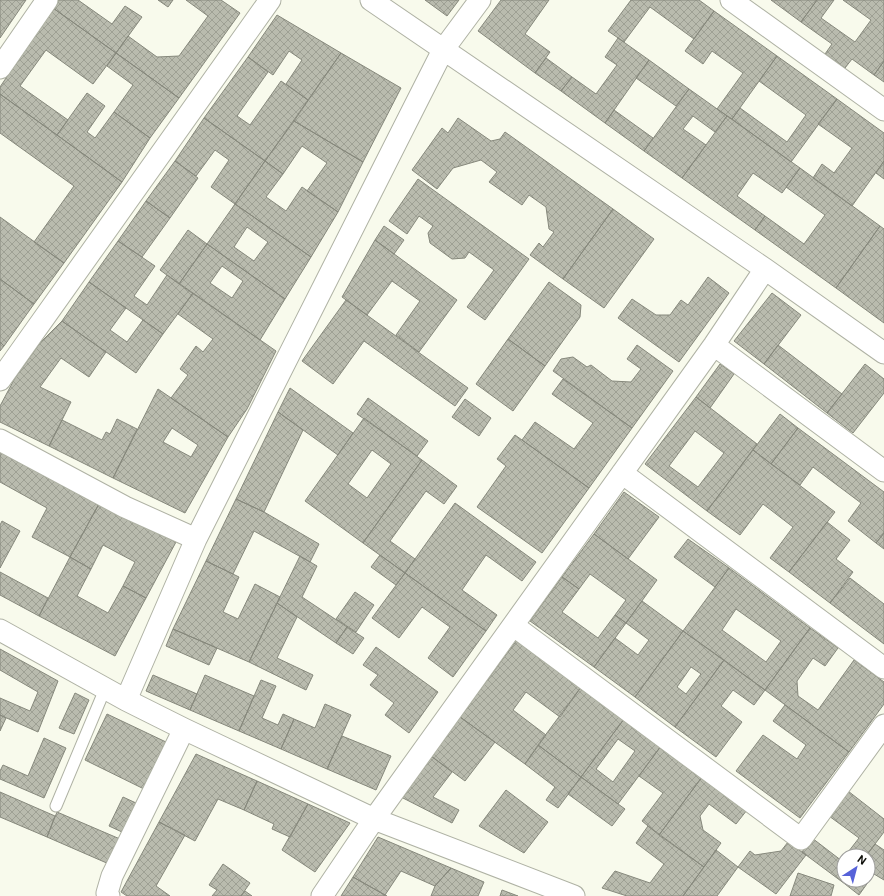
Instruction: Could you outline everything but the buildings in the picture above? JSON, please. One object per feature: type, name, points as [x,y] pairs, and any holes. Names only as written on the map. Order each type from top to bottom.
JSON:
[{"type":"street","points":[[0,68],[47,0]]},
{"type":"street","points":[[0,380],[270,0]]},
{"type":"street","points":[[371,0],[765,269],[884,354]]},
{"type":"street","points":[[126,700],[196,539],[443,50],[480,0]]},
{"type":"street","points":[[731,0],[884,110]]},
{"type":"street","points":[[322,896],[374,819],[514,626],[714,345],[765,269]]},
{"type":"street","points":[[714,345],[884,471]]},
{"type":"street","points":[[0,440],[125,507],[196,539]]},
{"type":"street","points":[[622,473],[884,668]]},
{"type":"street","points":[[514,626],[801,839],[884,725]]},
{"type":"street","points":[[0,630],[126,700],[374,819],[574,896]]},
{"type":"street","points":[[109,896],[107,893],[112,876],[184,729]]},
{"type":"lane","points":[[56,806],[105,689]]}]
